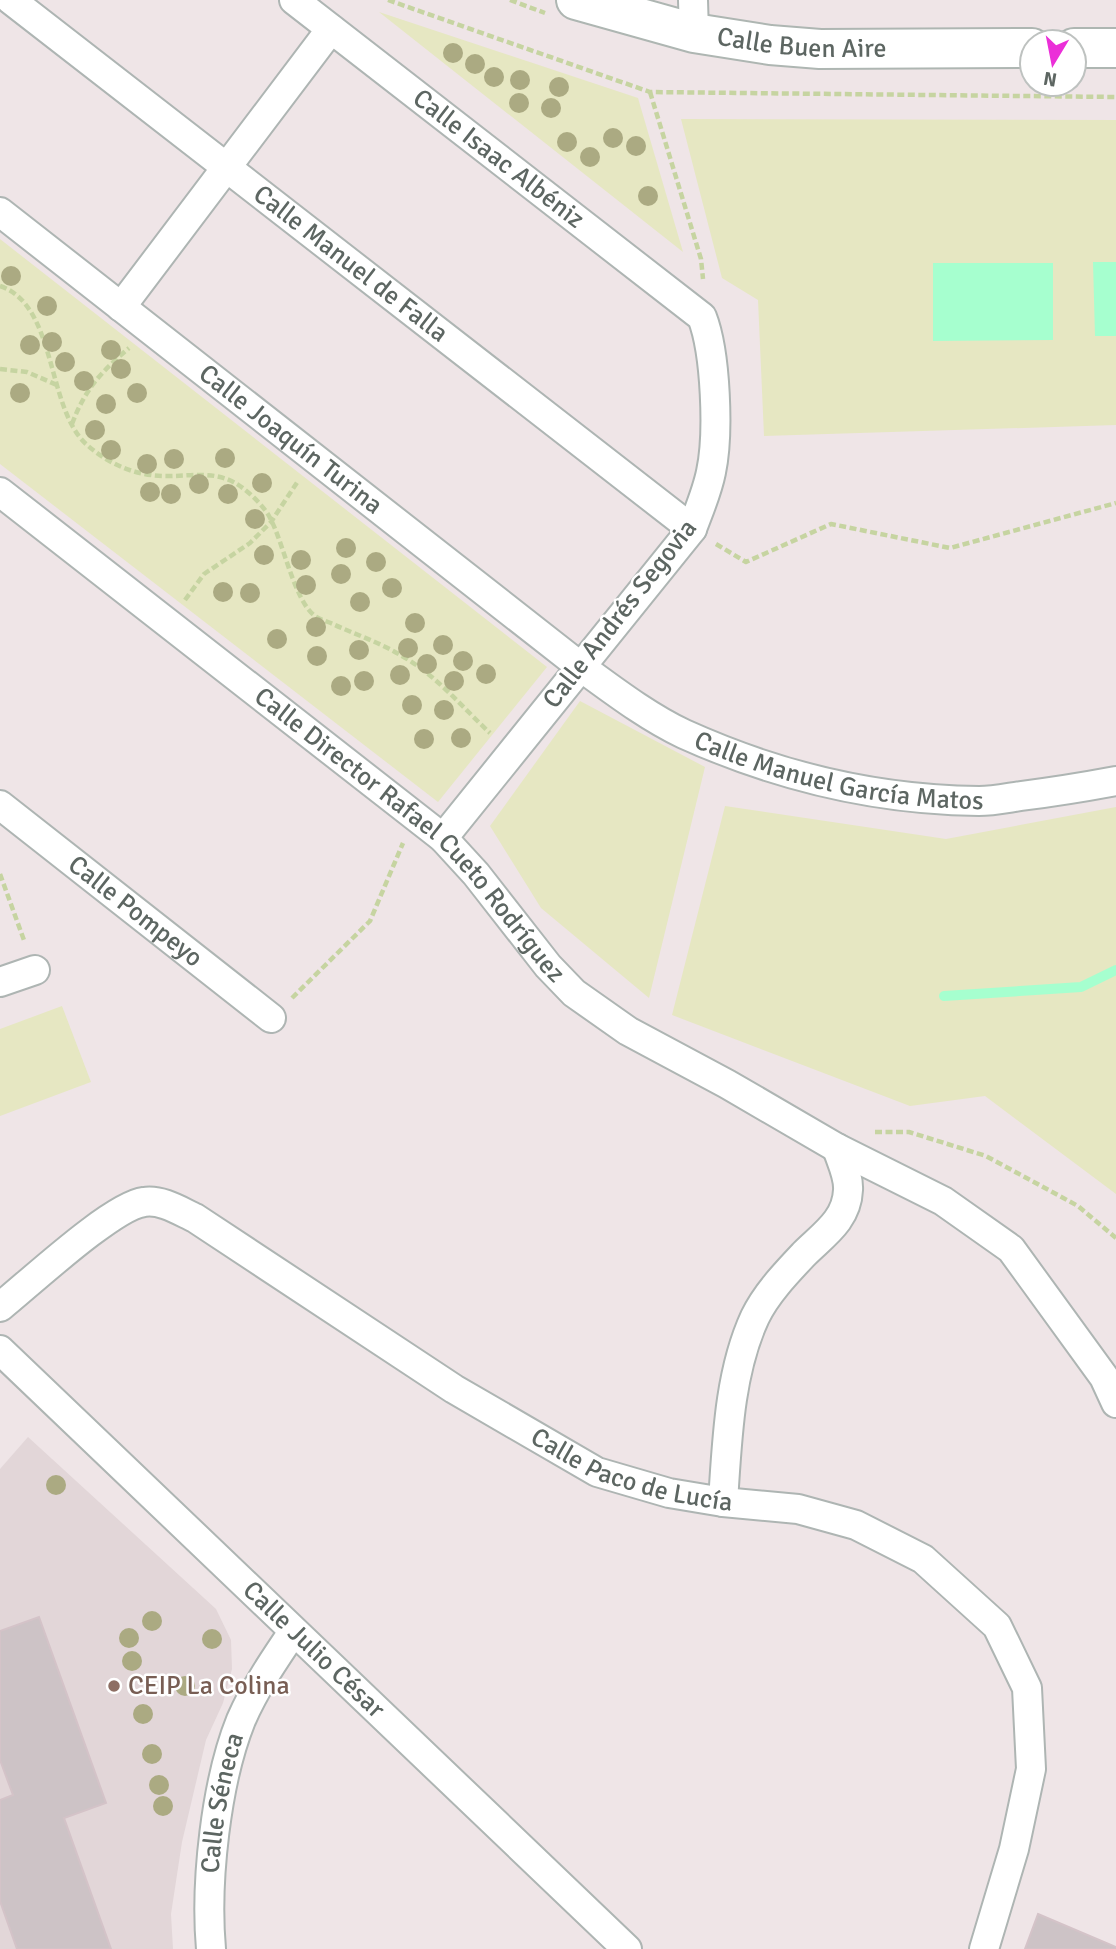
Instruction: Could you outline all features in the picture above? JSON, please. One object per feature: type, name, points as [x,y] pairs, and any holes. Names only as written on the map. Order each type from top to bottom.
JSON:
[{"type":"main road","name":"Calle Buen Aire","points":[[576,0],[694,16],[770,45],[820,49],[1018,48]]},
{"type":"main road","points":[[1088,48],[1116,48]]},
{"type":"street","name":"Calle Manuel de Falla","points":[[11,0],[692,528]]},
{"type":"street","name":"Calle Isaac Albéniz","points":[[294,0],[702,317]]},
{"type":"street","points":[[121,307],[331,29]]},
{"type":"street","name":"Calle Joaquín Turina","points":[[0,212],[581,667]]},
{"type":"street","name":"Calle Andrés Segovia","points":[[443,838],[692,528],[705,495],[714,446],[713,361],[709,335],[702,317]]},
{"type":"street","name":"Calle Director Rafael Cueto Rodríguez","points":[[0,492],[416,814],[443,838],[476,874],[548,966],[574,993],[628,1031],[727,1084],[837,1148],[943,1201],[1011,1249],[1104,1377],[1116,1403]]},
{"type":"street","name":"Calle Manuel García Matos","points":[[581,667],[620,695],[682,733],[755,762],[830,784],[900,797],[981,801],[1069,790],[1116,780]]},
{"type":"street","name":"Calle Pompeyo","points":[[0,805],[271,1018]]},
{"type":"street","points":[[0,982],[35,970]]},
{"type":"street","points":[[723,1502],[730,1408],[738,1368],[755,1317],[780,1280],[806,1251],[833,1228],[843,1210],[848,1190],[837,1148]]},
{"type":"street","name":"Calle Paco de Lucía","points":[[0,1307],[116,1213],[145,1202],[170,1206],[195,1218],[454,1389],[597,1472],[669,1493],[723,1502],[798,1508],[856,1525],[923,1559],[997,1626],[1027,1688],[1031,1769],[1014,1849],[984,1949]]},
{"type":"street","name":"Calle Julio César","points":[[0,1350],[626,1949]]},
{"type":"street","name":"Calle Séneca","points":[[211,1949],[215,1837],[224,1778],[241,1721],[258,1684],[293,1632]]},
{"type":"path","points":[[388,0],[650,92],[1116,97]]},
{"type":"path","points":[[650,92],[701,259],[702,317]]},
{"type":"path","points":[[0,286],[8,288],[29,309],[42,334],[71,425],[84,442],[106,460],[132,471],[162,476],[201,473],[221,476],[244,488],[269,516],[304,602],[314,616],[402,656],[432,677],[511,753]]},
{"type":"path","points":[[71,425],[80,400],[98,376],[134,344]]},
{"type":"path","points":[[0,369],[27,372],[58,385]]},
{"type":"path","points":[[170,625],[204,574],[250,543],[271,522],[313,457]]},
{"type":"path","points":[[692,528],[746,562],[831,524],[950,548],[1116,503]]},
{"type":"path","points":[[271,1018],[370,921],[416,814]]},
{"type":"path","points":[[0,874],[35,970]]},
{"type":"path","points":[[837,1148],[873,1132],[909,1132],[986,1156],[1078,1206],[1116,1238]]},
{"type":"shaded area","points":[[379,12],[638,98],[683,252]]},
{"type":"shaded area","points":[[681,119],[1116,120],[1116,425],[764,436],[758,300],[722,278]]},
{"type":"shaded area","points":[[0,239],[547,667],[438,802],[0,464]]},
{"type":"shaded area","points":[[1093,262],[1116,262],[1116,336],[1095,336]]},
{"type":"shaded area","points":[[933,263],[1053,263],[1053,340],[933,341]]},
{"type":"shaded area","points":[[580,701],[705,767],[649,998],[541,908],[490,826]]},
{"type":"shaded area","points":[[725,806],[946,839],[1116,807],[1116,1194],[985,1096],[910,1106],[672,1015]]},
{"type":"shaded area","points":[[62,1006],[91,1082],[0,1116],[0,1029]]},
{"type":"shaded area","name":"CEIP La Colina","points":[[28,1437],[216,1609],[231,1640],[232,1669],[223,1703],[206,1740],[182,1842],[171,1914],[173,1949],[0,1949],[0,1469]]},
{"type":"building","points":[[39,1617],[106,1803],[64,1818],[111,1949],[17,1949],[0,1901],[0,1800],[13,1795],[0,1760],[0,1631]]},
{"type":"building","points":[[1038,1914],[1116,1947],[1116,1949],[1025,1949]]},
{"type":"waterway","points":[[944,996],[1081,987],[1116,970]]},
{"type":"place","name":"CEIP La Colina","points":[[114,1686]]}]
